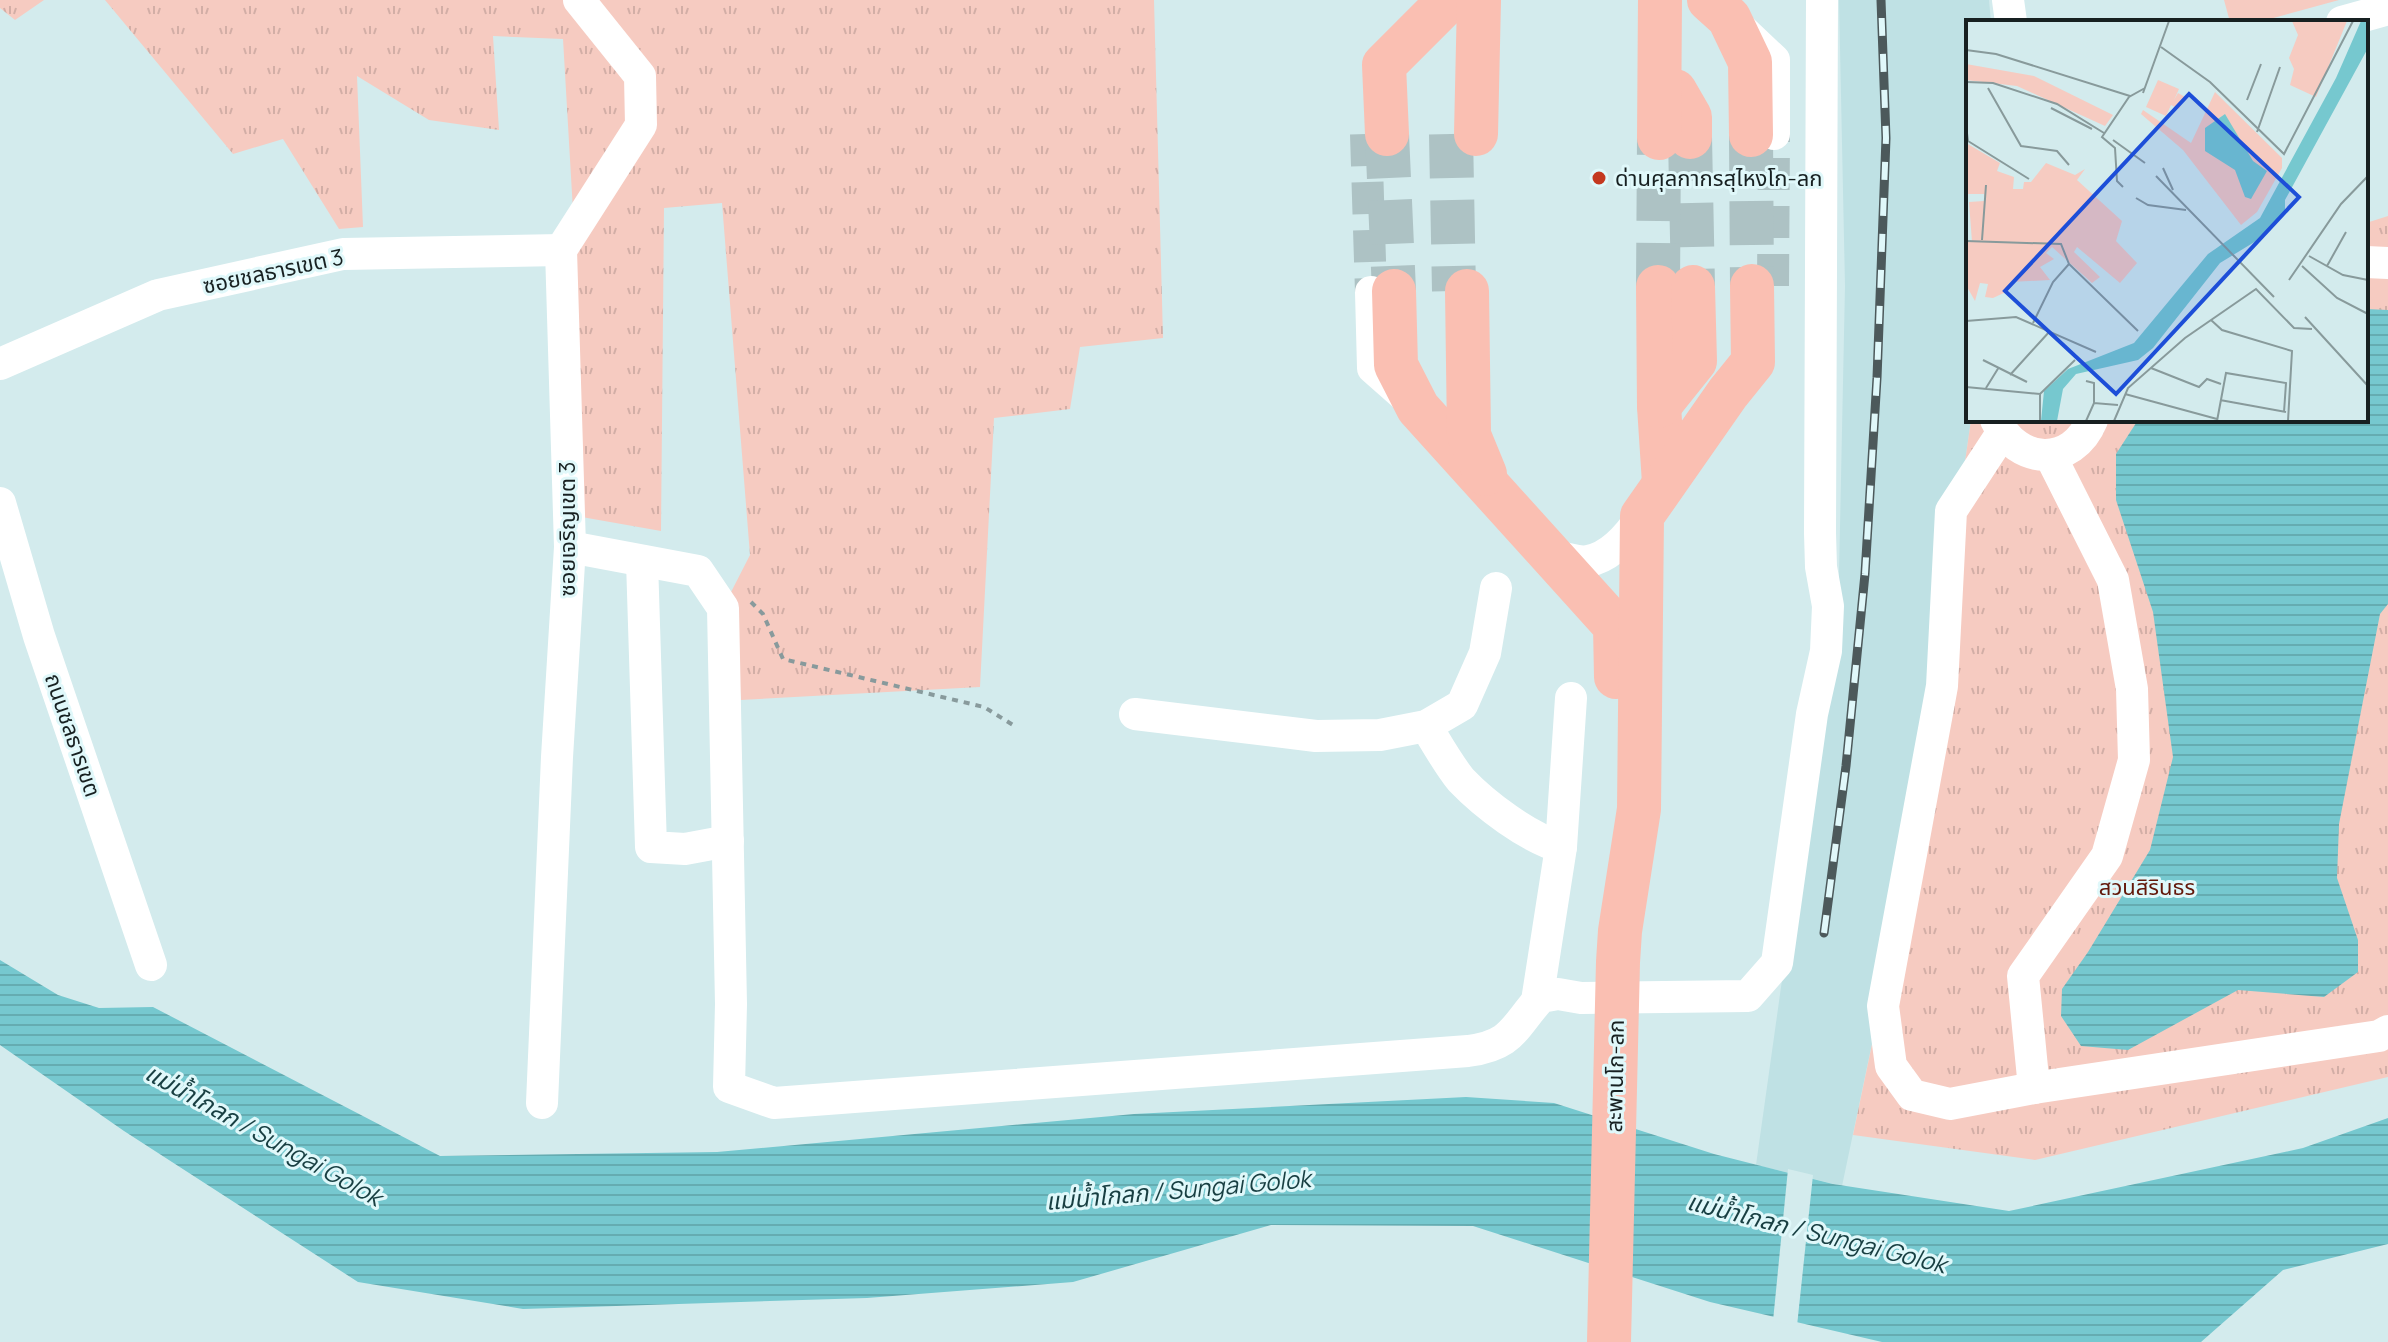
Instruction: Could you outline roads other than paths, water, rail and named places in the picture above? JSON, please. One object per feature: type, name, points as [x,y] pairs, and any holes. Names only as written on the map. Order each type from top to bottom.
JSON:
[{"type":"highway","points":[[1449,0],[1397,51],[1438,121],[1479,0]]},
{"type":"highway","points":[[1660,0],[1713,136]]},
{"type":"highway","points":[[1679,0],[1675,91],[1690,117],[1713,136]]},
{"type":"highway","points":[[1713,136],[1719,9]]},
{"type":"highway","points":[[1653,500],[1740,378],[1713,286]]},
{"type":"highway","points":[[1619,946],[1639,809],[1653,500],[1677,384],[1713,286]]},
{"type":"highway","points":[[1677,384],[1713,286]]},
{"type":"highway","points":[[1431,291],[1470,333],[1469,435],[1490,488]]},
{"type":"highway","points":[[1431,291],[1418,408],[1615,626],[1619,946]]},
{"type":"highway","points":[[1431,291],[1490,488]]},
{"type":"highway","name":"สะพานโก-ลก","points":[[1609,1342],[1619,946]]},
{"type":"street","points":[[561,250],[641,125],[640,76],[579,0]]},
{"type":"street","points":[[570,547],[698,571],[723,608],[731,1004],[729,1087],[774,1103],[1468,1051],[1498,1045],[1547,994],[1581,998],[1748,996],[1777,963],[1812,714],[1826,651],[1828,606],[1821,567],[1820,533],[1822,0]]},
{"type":"street","points":[[2008,0],[2011,20]]},
{"type":"street","points":[[2349,20],[2388,9]]},
{"type":"street","name":"ซอยชลธารเขต 3","points":[[0,364],[158,295],[343,254],[561,250]]},
{"type":"street","name":"ซอยเจริญเขต 3","points":[[542,1103],[556,772],[570,547],[561,250]]},
{"type":"street","points":[[2368,262],[2388,263]]},
{"type":"street","points":[[2091,422],[2078,442],[2065,451],[2050,455],[2023,451],[1999,427],[1951,511],[1942,686],[1883,1006],[1891,1066],[1912,1095],[1950,1104],[2034,1088],[2379,1036],[2388,1031]]},
{"type":"street","points":[[2034,1088],[2023,976],[2107,856],[2134,760],[2132,689],[2113,580],[2050,455]]},
{"type":"street","points":[[1550,554],[1588,561],[1609,552],[1632,530],[1653,500]]},
{"type":"street","name":"ถนนชลธารเขต","points":[[0,503],[6,536],[151,965]]},
{"type":"street","points":[[642,561],[651,847],[685,849],[728,841]]},
{"type":"street","points":[[1135,714],[1316,736],[1380,735],[1426,726],[1462,705],[1485,653],[1496,588]]},
{"type":"street","points":[[1537,1001],[1561,847],[1571,698]]},
{"type":"street","points":[[1426,726],[1460,778],[1496,811],[1548,843],[1561,847]]},
{"type":"water","points":[[2368,309],[2388,310],[2388,604],[2380,614],[2339,824],[2337,878],[2358,940],[2358,972],[2324,997],[2238,990],[2128,1050],[2081,1046],[2061,1016],[2062,989],[2150,850],[2173,757],[2153,612],[2116,500],[2116,454],[2137,422],[2368,422]]},
{"type":"water","name":"แม่น้ำโกลก / Sungai Golok","points":[[0,960],[58,995],[99,1008],[153,1007],[440,1156],[717,1152],[1134,1114],[1466,1097],[1554,1103],[1714,1154],[1833,1184],[2009,1211],[2303,1148],[2388,1118],[2388,1244],[2283,1270],[2201,1342],[1882,1342],[1710,1302],[1473,1226],[1271,1225],[1073,1282],[867,1298],[523,1309],[358,1282],[124,1131],[0,1045]]},
{"type":"tunnel","points":[[1366,134],[1371,292]]},
{"type":"tunnel","points":[[1387,134],[1394,291]]},
{"type":"tunnel","points":[[1451,134],[1454,291]]},
{"type":"tunnel","points":[[1773,286],[1774,134]]},
{"type":"tunnel","points":[[1751,135],[1752,286]]},
{"type":"tunnel","points":[[1690,137],[1693,287]]},
{"type":"tunnel","points":[[1658,287],[1659,138]]},
{"type":"railway","points":[[1824,933],[1846,766],[1865,574],[1877,378],[1886,138],[1881,0]]},
{"type":"place","name":"ด่านศุลกากรสุไหงโก-ลก","points":[[1599,178]]},
{"type":"park label","name":"สวนสิรินธร","points":[[2147,887]]}]
